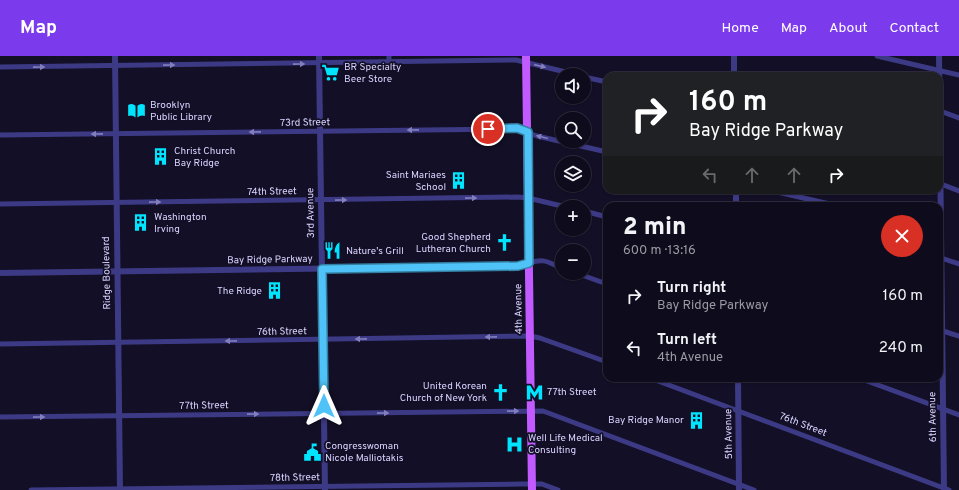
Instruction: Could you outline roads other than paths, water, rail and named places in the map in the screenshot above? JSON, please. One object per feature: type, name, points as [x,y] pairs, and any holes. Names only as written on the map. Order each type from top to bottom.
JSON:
[{"type":"main road","name":"4th Avenue","points":[[526,59],[532,487]]},
{"type":"street","name":"Ridge Boulevard","points":[[115,56],[120,489]]},
{"type":"street","name":"3rd Avenue","points":[[319,56],[325,488]]},
{"type":"street","points":[[389,56],[389,62]]},
{"type":"street","points":[[734,56],[734,72]]},
{"type":"street","points":[[877,56],[959,75]]},
{"type":"street","name":"6th Avenue","points":[[939,56],[939,70]]},
{"type":"street","points":[[0,67],[526,59],[555,68]]},
{"type":"street","points":[[591,78],[603,81]]},
{"type":"street","points":[[943,112],[959,118]]},
{"type":"street","name":"73rd Street","points":[[0,135],[320,132],[517,128],[603,151]]},
{"type":"street","points":[[943,185],[959,191]]},
{"type":"street","points":[[786,194],[821,202]]},
{"type":"street","name":"74th Street","points":[[0,204],[518,197],[555,204]]},
{"type":"street","points":[[591,213],[603,216]]},
{"type":"street","points":[[943,259],[959,264]]},
{"type":"street","name":"Bay Ridge Parkway","points":[[0,273],[518,266],[539,260],[555,266]]},
{"type":"street","points":[[591,278],[603,283]]},
{"type":"street","points":[[943,332],[959,336]]},
{"type":"street","name":"6th Avenue","points":[[943,332],[943,409],[946,489]]},
{"type":"street","name":"76th Street","points":[[0,344],[530,336],[540,338],[603,361]]},
{"type":"street","name":"76th Street","points":[[661,382],[946,489]]},
{"type":"street","name":"5th Avenue","points":[[738,382],[739,487]]},
{"type":"street","points":[[870,382],[959,415]]},
{"type":"street","name":"77th Street","points":[[0,417],[543,411],[739,487],[754,490]]},
{"type":"street","name":"78th Street","points":[[31,490],[532,487],[542,484],[558,490]]},
{"type":"place","name":"BR Specialty Beer Store","points":[[331,73]]},
{"type":"place","name":"Brooklyn Public Library","points":[[137,111]]},
{"type":"place","name":"Christ Church Bay Ridge","points":[[161,157]]},
{"type":"place","name":"Saint Mariaes School","points":[[459,181]]},
{"type":"place","name":"Washington Irving","points":[[141,223]]},
{"type":"place","name":"Good Shepherd Lutheran Church","points":[[504,243]]},
{"type":"place","name":"Nature's Grill","points":[[333,251]]},
{"type":"place","name":"The Ridge","points":[[275,291]]},
{"type":"place","name":"United Korean Church of New York","points":[[500,392]]},
{"type":"place","name":"77th Street","points":[[534,392]]},
{"type":"place","name":"Bay Ridge Manor","points":[[697,420]]},
{"type":"place","name":"Well Life Medical Consulting","points":[[515,444]]},
{"type":"place","name":"Congresswoman Nicole Malliotakis","points":[[312,452]]}]
